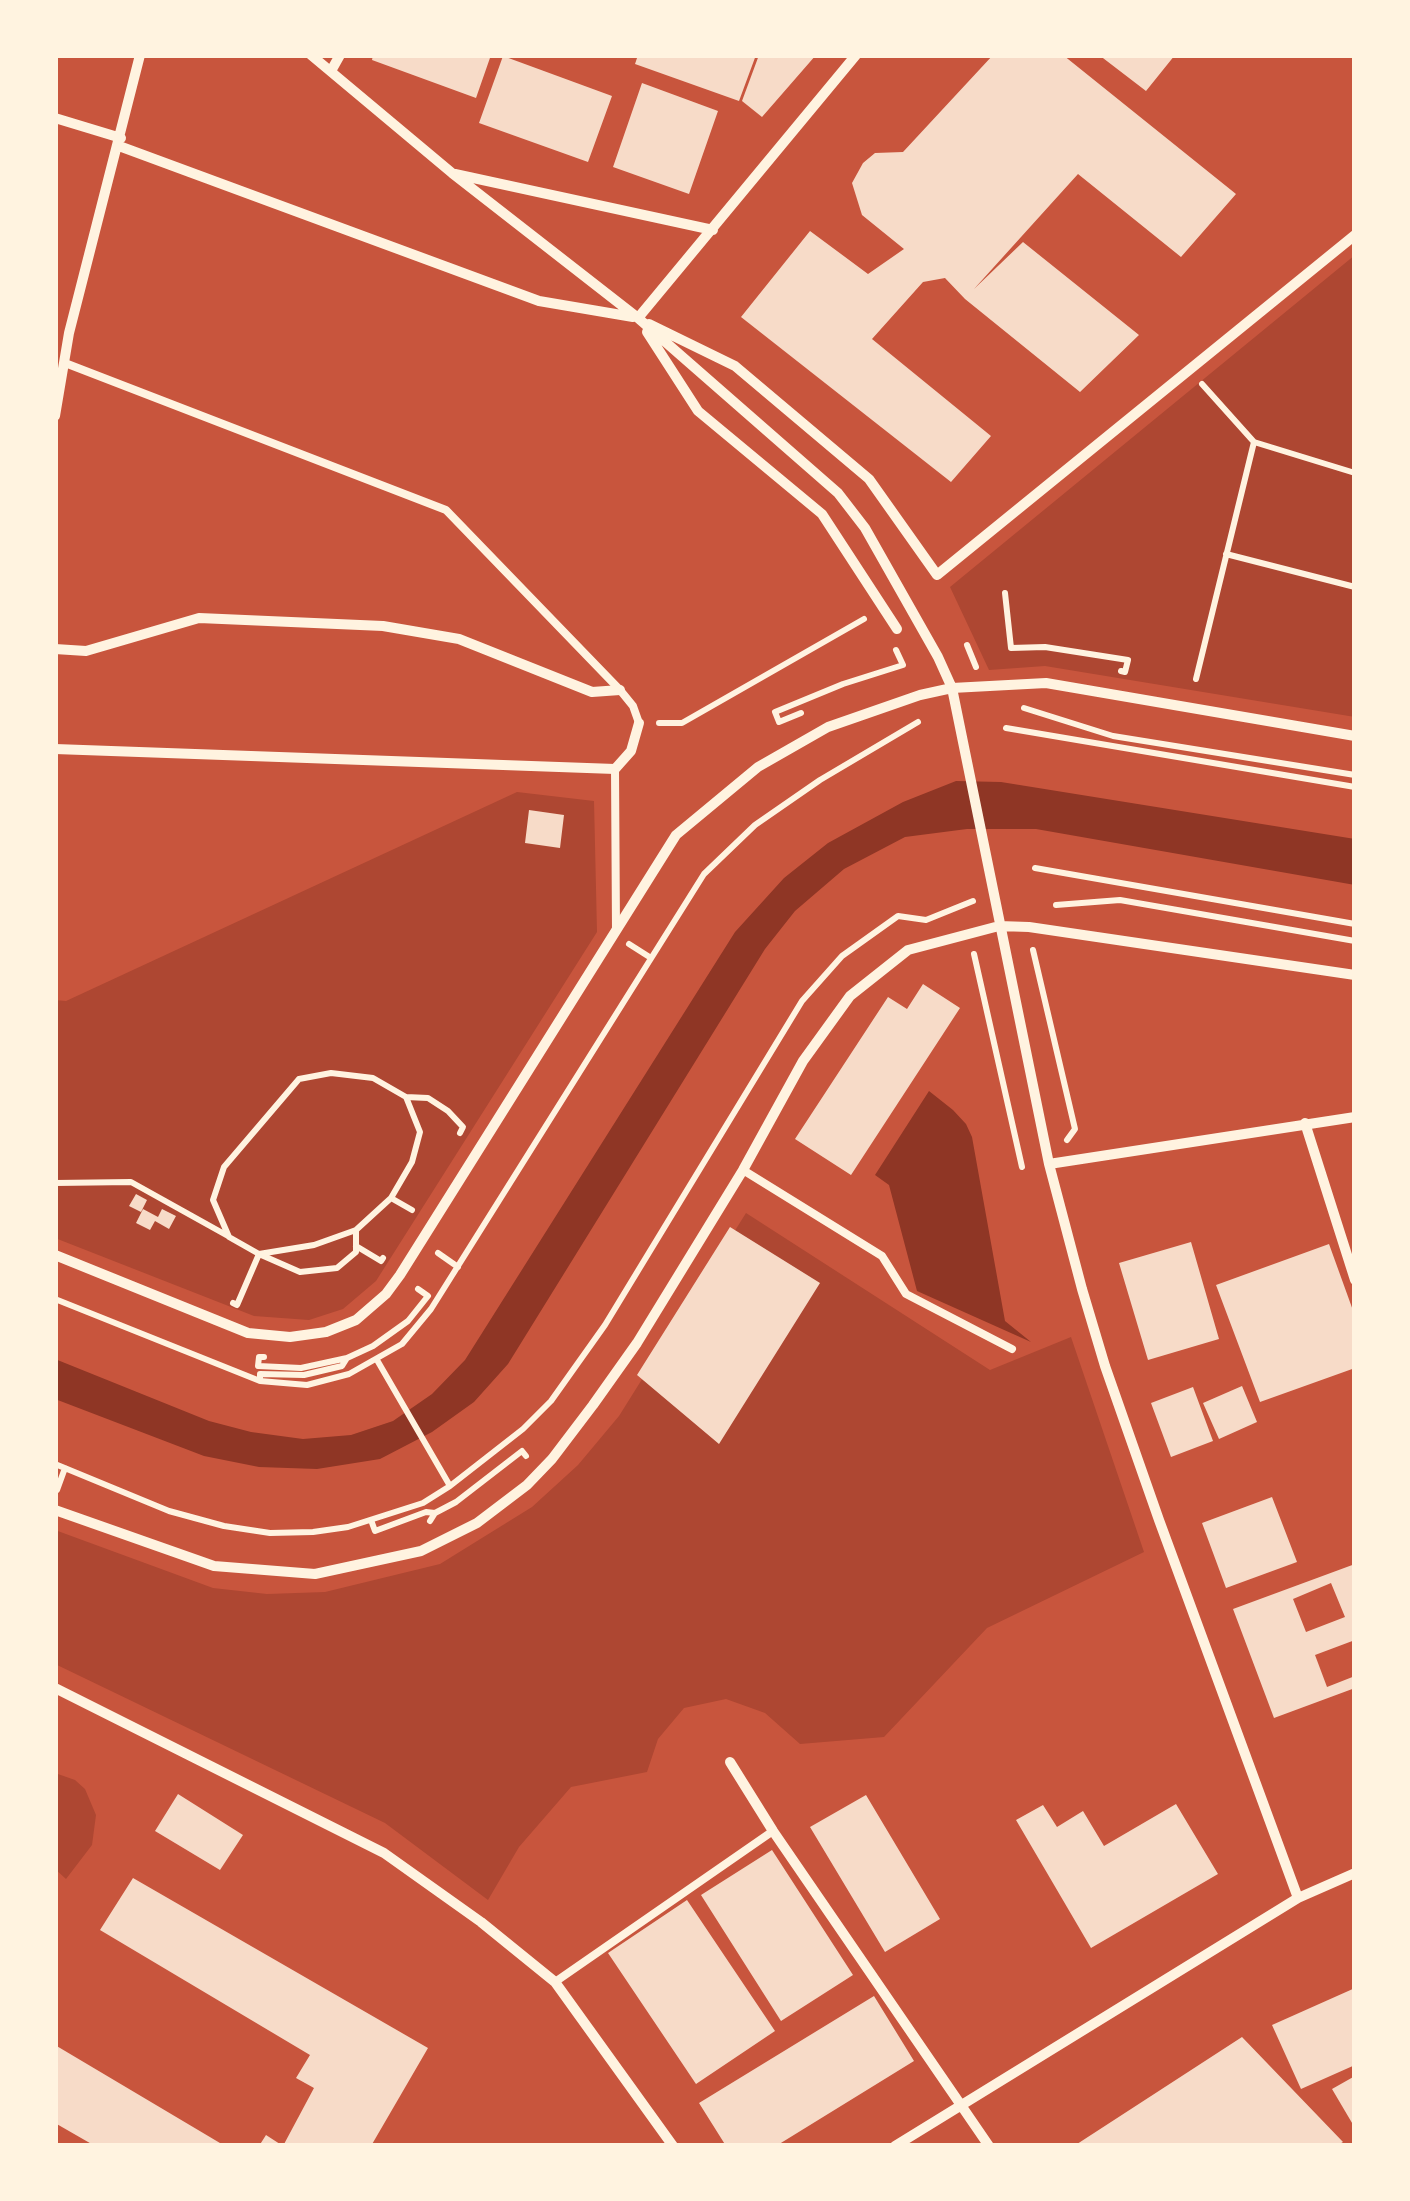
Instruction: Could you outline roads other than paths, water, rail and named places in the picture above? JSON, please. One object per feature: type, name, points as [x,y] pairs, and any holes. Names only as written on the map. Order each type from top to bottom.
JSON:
[{"type":"street","points":[[55,416],[69,333],[140,55]]},
{"type":"street","points":[[311,55],[452,174],[638,318],[838,493],[865,528],[952,688],[1050,1164],[1106,1366],[1298,1898]]},
{"type":"street","points":[[330,70],[340,55]]},
{"type":"street","points":[[638,318],[856,55]]},
{"type":"street","points":[[55,118],[538,302],[638,318],[735,366],[869,478],[937,576],[1355,234]]},
{"type":"street","points":[[452,174],[713,230]]},
{"type":"street","points":[[638,318],[698,411],[822,514],[897,629]]},
{"type":"street","points":[[55,650],[86,651],[199,618],[383,626],[458,639],[592,692],[620,690]]},
{"type":"street","points":[[55,1255],[248,1333],[290,1337],[326,1332],[356,1320],[386,1294],[400,1275],[676,835],[758,767],[828,727],[952,688],[1046,682],[1355,736]]},
{"type":"street","points":[[55,749],[614,769],[632,751],[639,723]]},
{"type":"street","points":[[55,1510],[214,1566],[315,1574],[421,1551],[477,1524],[527,1485],[583,1418],[637,1343],[743,1170],[804,1061],[850,996],[908,950],[998,926],[1029,927],[1355,975]]},
{"type":"street","points":[[1050,1164],[1355,1116]]},
{"type":"street","points":[[1304,1123],[1355,1280]]},
{"type":"street","points":[[55,1688],[384,1852],[480,1922],[554,1982],[672,2146]]},
{"type":"street","points":[[730,1762],[989,2146]]},
{"type":"street","points":[[895,2146],[1298,1898],[1355,1873]]},
{"type":"lane","points":[[55,330],[69,333]]},
{"type":"lane","points":[[65,363],[446,510],[620,690],[634,706],[639,723]]},
{"type":"lane","points":[[614,769],[616,935]]},
{"type":"lane","points":[[743,1170],[882,1256],[906,1294],[1012,1349]]},
{"type":"lane","points":[[554,1982],[773,1831]]}]
